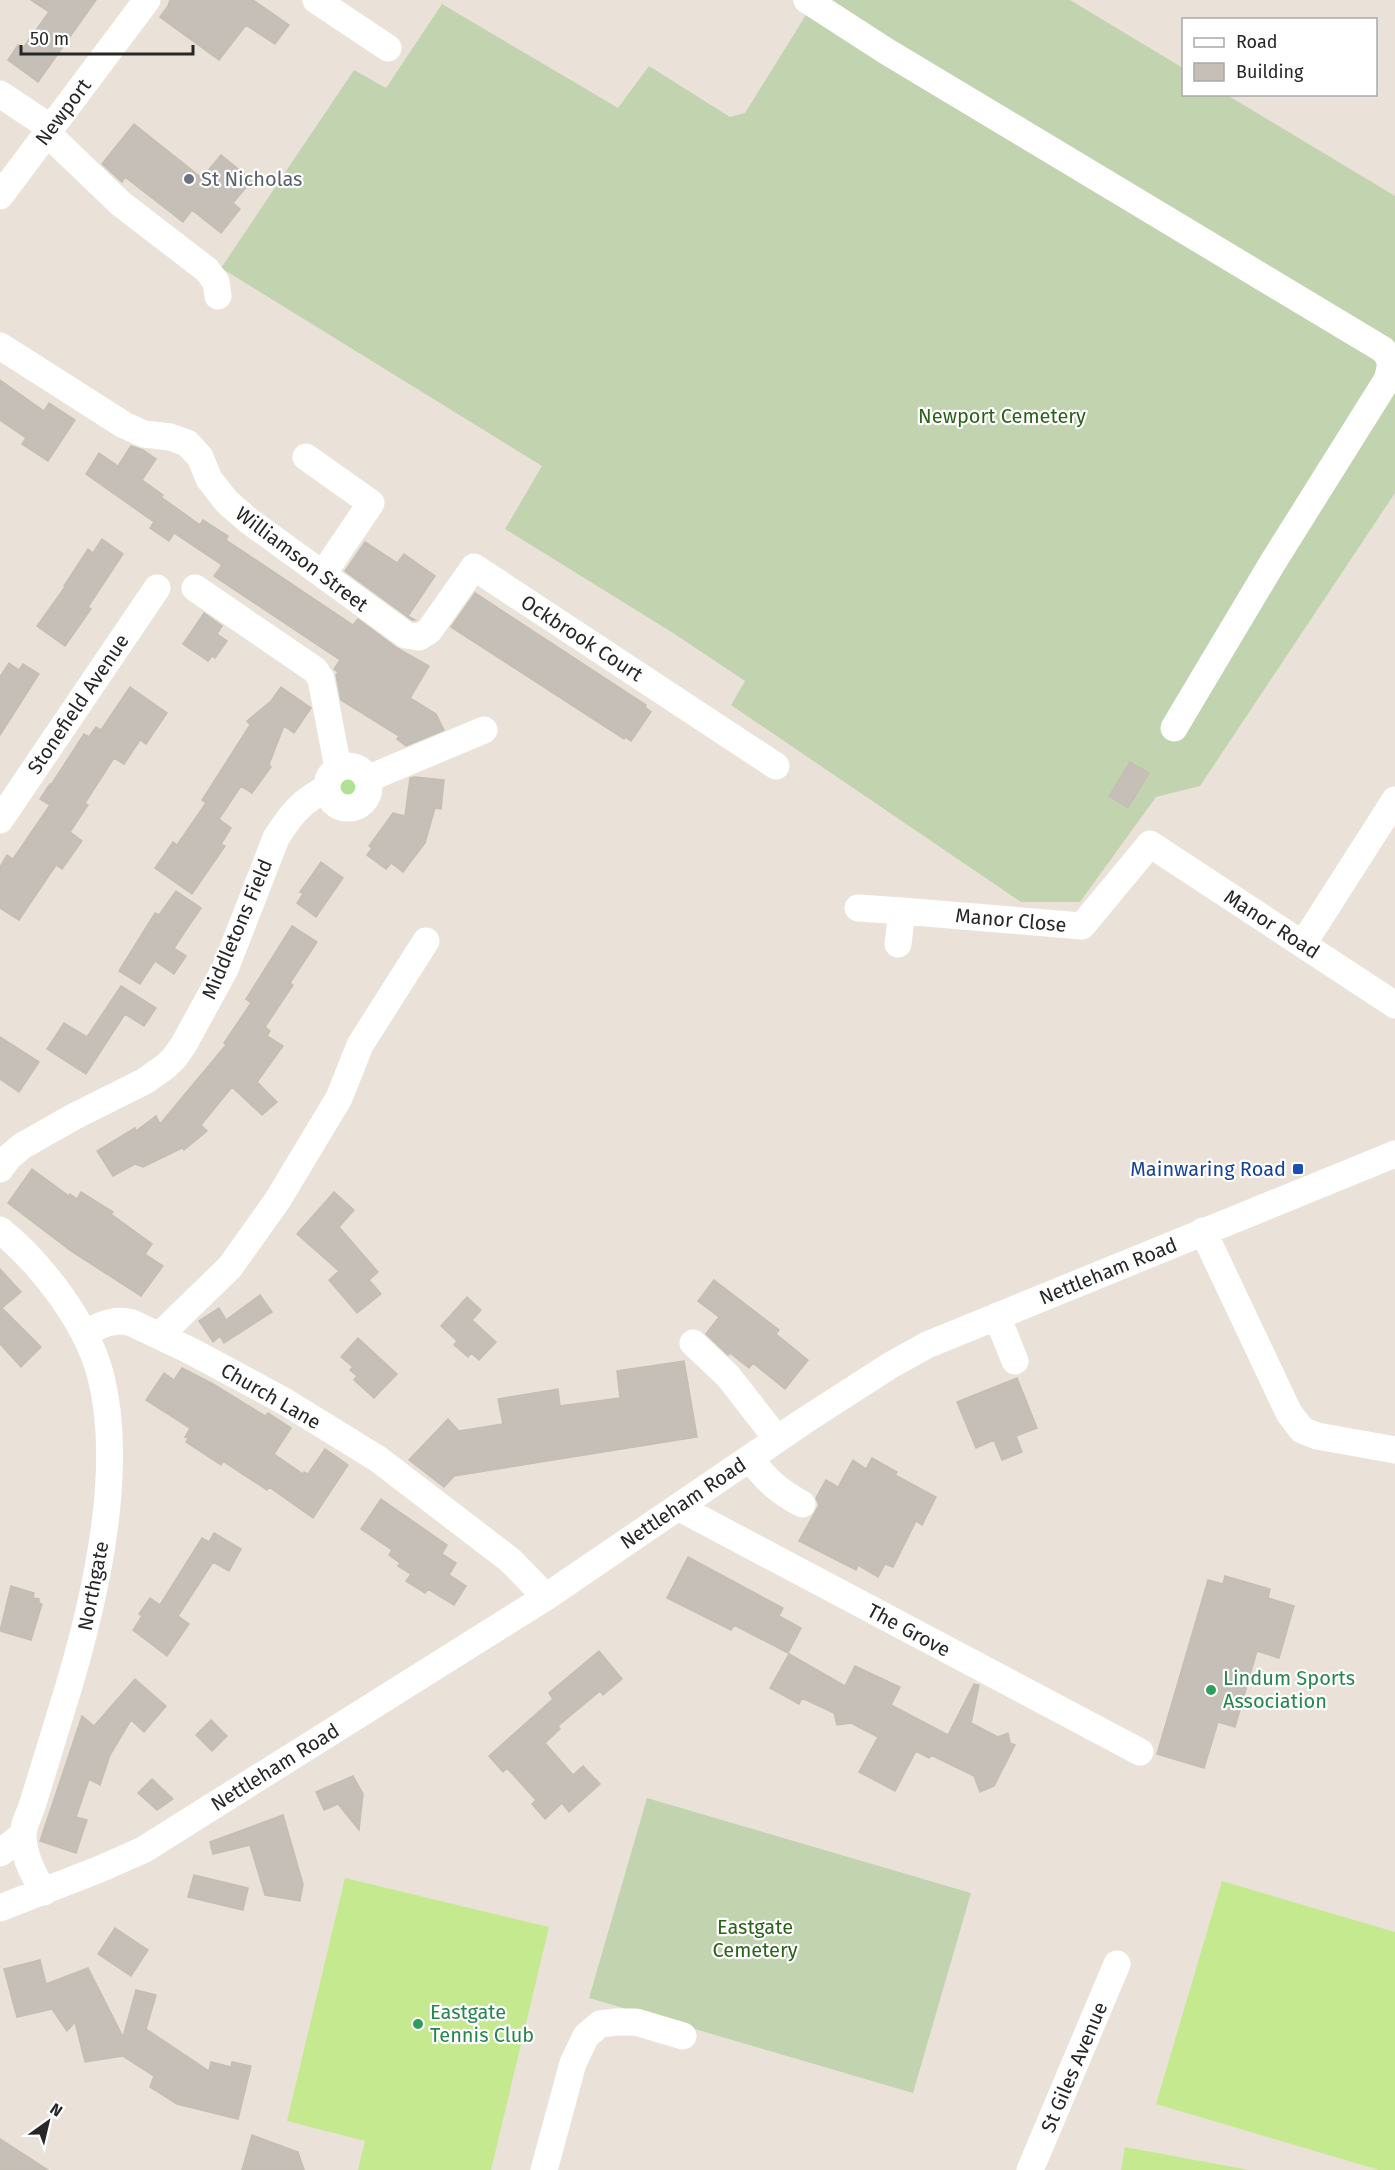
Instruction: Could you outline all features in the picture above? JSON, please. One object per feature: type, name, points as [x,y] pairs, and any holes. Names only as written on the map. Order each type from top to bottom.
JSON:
[{"type":"street","name":"Newport","points":[[0,196],[49,130],[122,52],[147,0]]},
{"type":"street","points":[[316,0],[388,48]]},
{"type":"street","points":[[811,3],[896,57],[1389,355],[1391,365],[1387,380],[1273,562],[1174,728]]},
{"type":"street","points":[[0,94],[49,130],[120,203],[207,270],[216,282],[218,296]]},
{"type":"street","name":"Williamson Street","points":[[0,346],[124,425],[144,434],[170,437],[187,443],[200,457],[209,479],[227,502],[249,521],[406,635]]},
{"type":"street","points":[[306,457],[371,503],[323,574]]},
{"type":"street","name":"Ockbrook Court","points":[[406,635],[419,637],[429,631],[474,567],[776,766]]},
{"type":"street","name":"Stonefield Avenue","points":[[0,820],[157,588]]},
{"type":"street","points":[[195,588],[315,670],[321,679],[332,778],[331,800],[342,807],[349,808],[361,804],[366,798],[367,779],[358,769],[345,766],[332,778]]},
{"type":"street","points":[[367,779],[484,730]]},
{"type":"street","name":"Middletons Field","points":[[0,1169],[8,1158],[22,1146],[145,1081],[175,1057],[225,969],[276,838],[288,818],[307,798],[332,778]]},
{"type":"street","points":[[1303,945],[1395,800]]},
{"type":"street","name":"Manor Road","points":[[1150,844],[1395,1005]]},
{"type":"street","name":"Manor Close","points":[[902,911],[1082,926],[1150,844]]},
{"type":"street","points":[[858,908],[902,911],[898,944]]},
{"type":"street","points":[[160,1335],[230,1267],[277,1201],[339,1098],[360,1045],[426,940]]},
{"type":"street","name":"Nettleham Road","points":[[0,1908],[143,1850],[546,1597],[777,1439],[891,1365],[927,1346],[997,1316],[1395,1154]]},
{"type":"street","points":[[0,1230],[14,1241],[42,1271],[84,1333]]},
{"type":"street","points":[[1203,1232],[1289,1413],[1302,1430],[1317,1436],[1395,1450]]},
{"type":"street","points":[[997,1316],[1015,1361]]},
{"type":"street","name":"Church Lane","points":[[84,1333],[110,1321],[122,1320],[132,1323],[160,1335],[284,1401],[378,1459],[510,1560],[546,1597]]},
{"type":"street","name":"Northgate","points":[[44,1892],[30,1869],[23,1835],[80,1653],[103,1541],[109,1450],[106,1409],[100,1374],[84,1333]]},
{"type":"street","points":[[693,1343],[728,1376],[777,1439]]},
{"type":"street","points":[[750,1458],[772,1485],[802,1504]]},
{"type":"street","name":"The Grove","points":[[678,1507],[1140,1752]]},
{"type":"street","points":[[0,1853],[23,1835]]},
{"type":"street","name":"St Giles Avenue","points":[[1030,2170],[1117,1964]]},
{"type":"street","points":[[544,2170],[579,2048],[586,2036],[600,2024],[636,2022],[684,2036]]},
{"type":"green space","name":"Newport Cemetery","points":[[819,0],[1070,0],[1182,67],[1182,96],[1229,96],[1395,196],[1395,493],[1200,786],[1156,797],[1080,902],[1021,902],[731,705],[745,681],[673,633],[505,529],[542,466],[221,268],[354,70],[386,88],[442,4],[618,108],[649,66],[730,117],[745,113],[809,10]]},
{"type":"green space","points":[[350,772],[359,777],[362,791],[354,800],[346,801],[335,795],[334,781]]},
{"type":"green space","name":"Eastgate Cemetery","points":[[647,1798],[971,1893],[913,2093],[589,1998]]},
{"type":"green space","name":"Eastgate Tennis Club","points":[[345,1878],[549,1927],[491,2170],[358,2170],[365,2141],[287,2121]]},
{"type":"green space","points":[[1222,1881],[1395,1932],[1395,2170],[1379,2170],[1156,2104]]},
{"type":"green space","points":[[1125,2147],[1249,2170],[1121,2170]]},
{"type":"building","points":[[31,0],[96,0],[38,82],[8,60],[18,45],[23,48],[49,12]]},
{"type":"building","points":[[170,0],[253,0],[289,25],[275,44],[246,25],[219,60],[160,17]]},
{"type":"building","name":"St Nicholas","points":[[134,124],[202,178],[221,155],[252,180],[233,203],[240,209],[221,233],[192,210],[183,222],[125,177],[122,182],[102,164]]},
{"type":"building","points":[[0,380],[44,411],[49,403],[75,420],[48,461],[22,444],[26,438],[0,420]]},
{"type":"building","points":[[131,446],[143,450],[156,459],[142,480],[163,495],[161,497],[200,525],[203,520],[228,536],[226,540],[353,625],[358,619],[397,648],[429,666],[410,698],[436,714],[444,730],[406,746],[397,739],[399,736],[341,700],[336,675],[338,672],[334,669],[340,660],[214,576],[222,565],[174,533],[169,541],[150,528],[154,522],[86,474],[99,453],[118,466]]},
{"type":"building","points":[[102,539],[123,554],[88,607],[91,609],[65,646],[37,626],[65,587],[88,549],[93,553]]},
{"type":"building","points":[[365,542],[397,563],[404,554],[435,576],[408,616],[415,620],[412,620],[345,571]]},
{"type":"building","points":[[475,593],[646,705],[645,707],[651,712],[631,741],[625,737],[624,739],[451,627]]},
{"type":"building","points":[[204,613],[222,626],[217,634],[227,641],[215,658],[212,656],[208,661],[183,644]]},
{"type":"building","points":[[9,663],[19,670],[23,664],[39,674],[0,735],[0,677]]},
{"type":"building","points":[[130,687],[167,713],[146,744],[140,740],[124,764],[114,758],[85,803],[88,805],[70,832],[82,841],[62,869],[56,865],[19,920],[0,908],[0,867],[7,855],[13,859],[50,805],[40,799],[84,734],[89,737],[96,727],[101,730]]},
{"type":"building","points":[[281,687],[311,708],[294,733],[284,726],[269,764],[271,767],[252,793],[241,786],[219,819],[231,828],[221,844],[225,846],[192,894],[155,868],[173,842],[177,845],[206,803],[202,800],[250,725],[247,721],[271,701]]},
{"type":"building","points":[[1130,762],[1149,773],[1128,808],[1109,796]]},
{"type":"building","points":[[410,778],[444,780],[441,809],[435,808],[425,843],[403,872],[391,863],[386,869],[367,855],[372,848],[369,846],[393,813],[405,816]]},
{"type":"building","points":[[321,862],[343,878],[316,917],[297,903],[303,894],[300,892]]},
{"type":"building","points":[[176,891],[201,908],[174,948],[186,956],[174,974],[155,961],[140,984],[119,971],[155,913],[159,915]]},
{"type":"building","points":[[292,926],[317,942],[290,983],[293,985],[265,1027],[270,1031],[267,1036],[283,1046],[257,1082],[277,1102],[262,1115],[232,1087],[201,1125],[207,1131],[184,1150],[182,1148],[143,1167],[135,1164],[113,1176],[97,1151],[135,1128],[136,1131],[156,1116],[160,1124],[226,1045],[224,1043],[251,1003],[246,999]]},
{"type":"building","points":[[121,986],[156,1008],[144,1026],[125,1014],[86,1074],[47,1049],[64,1023],[87,1037]]},
{"type":"building","points":[[0,1037],[39,1062],[19,1092],[0,1079]]},
{"type":"building","points":[[32,1169],[69,1196],[70,1194],[77,1199],[81,1192],[113,1212],[111,1214],[152,1244],[145,1254],[163,1266],[141,1296],[71,1251],[8,1203]]},
{"type":"building","points":[[334,1192],[354,1210],[339,1227],[378,1272],[369,1280],[381,1294],[357,1313],[329,1280],[339,1271],[297,1234]]},
{"type":"building","points":[[0,1269],[21,1292],[2,1308],[41,1347],[21,1367],[0,1344]]},
{"type":"building","points":[[714,1280],[779,1330],[776,1334],[808,1360],[785,1389],[753,1363],[749,1368],[730,1353],[728,1355],[706,1334],[719,1317],[698,1301]]},
{"type":"building","points":[[260,1295],[272,1312],[224,1343],[220,1336],[213,1342],[199,1321],[219,1308],[226,1320]]},
{"type":"building","points":[[467,1297],[481,1310],[472,1320],[496,1342],[479,1360],[471,1353],[468,1357],[454,1345],[457,1341],[441,1326]]},
{"type":"building","points":[[358,1338],[397,1374],[374,1398],[354,1380],[357,1376],[350,1370],[353,1367],[341,1357]]},
{"type":"building","points":[[684,1361],[697,1437],[454,1476],[444,1487],[409,1460],[448,1419],[459,1431],[503,1424],[498,1399],[558,1389],[560,1406],[620,1398],[617,1371]]},
{"type":"building","points":[[182,1368],[265,1416],[268,1413],[291,1428],[274,1454],[303,1474],[304,1472],[308,1474],[325,1449],[348,1465],[313,1518],[269,1487],[267,1490],[223,1461],[221,1465],[186,1442],[188,1438],[185,1437],[190,1428],[146,1400],[164,1373],[174,1380]]},
{"type":"building","points":[[1017,1378],[1037,1428],[1016,1436],[1022,1452],[1002,1460],[994,1440],[976,1448],[957,1402]]},
{"type":"building","points":[[872,1458],[897,1472],[895,1475],[936,1497],[922,1525],[916,1521],[893,1567],[885,1564],[878,1577],[858,1565],[856,1570],[799,1541],[819,1505],[816,1498],[826,1480],[838,1487],[853,1460],[866,1469]]},
{"type":"building","points":[[381,1499],[447,1545],[442,1554],[456,1563],[449,1575],[466,1586],[454,1605],[428,1589],[425,1593],[406,1581],[411,1574],[398,1566],[400,1563],[389,1555],[392,1550],[361,1529]]},
{"type":"building","points":[[214,1533],[241,1549],[229,1571],[213,1562],[178,1616],[189,1624],[167,1656],[133,1630],[142,1616],[139,1614],[150,1598],[160,1605],[202,1538],[209,1542]]},
{"type":"building","points":[[688,1557],[783,1608],[779,1616],[801,1628],[788,1653],[734,1625],[731,1630],[667,1598]]},
{"type":"building","name":"Lindum Sports Association","points":[[1225,1576],[1270,1589],[1268,1598],[1294,1606],[1279,1658],[1257,1651],[1235,1727],[1218,1722],[1204,1768],[1157,1754],[1208,1580],[1223,1584]]},
{"type":"building","points":[[11,1586],[34,1593],[33,1598],[39,1599],[39,1603],[42,1604],[31,1640],[0,1631]]},
{"type":"building","points":[[599,1651],[622,1679],[603,1695],[600,1691],[558,1726],[560,1729],[545,1743],[573,1775],[583,1766],[600,1784],[569,1812],[562,1803],[545,1819],[532,1804],[536,1800],[507,1768],[503,1772],[489,1756],[553,1699],[549,1693]]},
{"type":"building","points":[[789,1654],[845,1686],[855,1666],[900,1687],[891,1705],[948,1735],[974,1684],[979,1685],[971,1723],[998,1737],[1008,1733],[1010,1743],[1015,1745],[994,1786],[980,1792],[974,1776],[931,1755],[929,1758],[916,1751],[895,1791],[859,1772],[878,1737],[851,1723],[837,1725],[834,1713],[802,1698],[799,1704],[770,1688]]},
{"type":"building","points":[[135,1679],[166,1706],[144,1732],[131,1720],[110,1755],[100,1785],[89,1779],[76,1817],[87,1820],[76,1853],[40,1841],[82,1716],[94,1726]]},
{"type":"building","points":[[211,1720],[227,1736],[212,1751],[196,1735]]},
{"type":"building","points":[[353,1776],[363,1794],[359,1830],[338,1804],[324,1810],[316,1792]]},
{"type":"building","points":[[152,1779],[173,1799],[157,1810],[138,1793]]},
{"type":"building","points":[[283,1815],[303,1884],[300,1901],[265,1895],[250,1845],[213,1854],[210,1842]]},
{"type":"building","points":[[194,1875],[248,1888],[243,1910],[188,1897]]},
{"type":"building","points":[[115,1928],[148,1950],[131,1976],[98,1954]]},
{"type":"building","points":[[40,1960],[46,1984],[88,1968],[123,2037],[136,1990],[156,1995],[146,2029],[209,2071],[211,2062],[231,2067],[232,2062],[251,2066],[238,2119],[177,2104],[150,2087],[154,2076],[123,2056],[85,2062],[75,2022],[67,2031],[52,2009],[17,2017],[4,1969]]},
{"type":"building","points":[[252,2135],[298,2152],[304,2170],[242,2170]]},
{"type":"building","points":[[0,2139],[48,2170],[0,2170]]},
{"type":"place","name":"St Nicholas","points":[[189,179]]},
{"type":"place","name":"Mainwaring Road","points":[[1298,1169]]},
{"type":"place","name":"Lindum Sports Association","points":[[1211,1690]]},
{"type":"place","name":"Eastgate Tennis Club","points":[[418,2024]]}]
